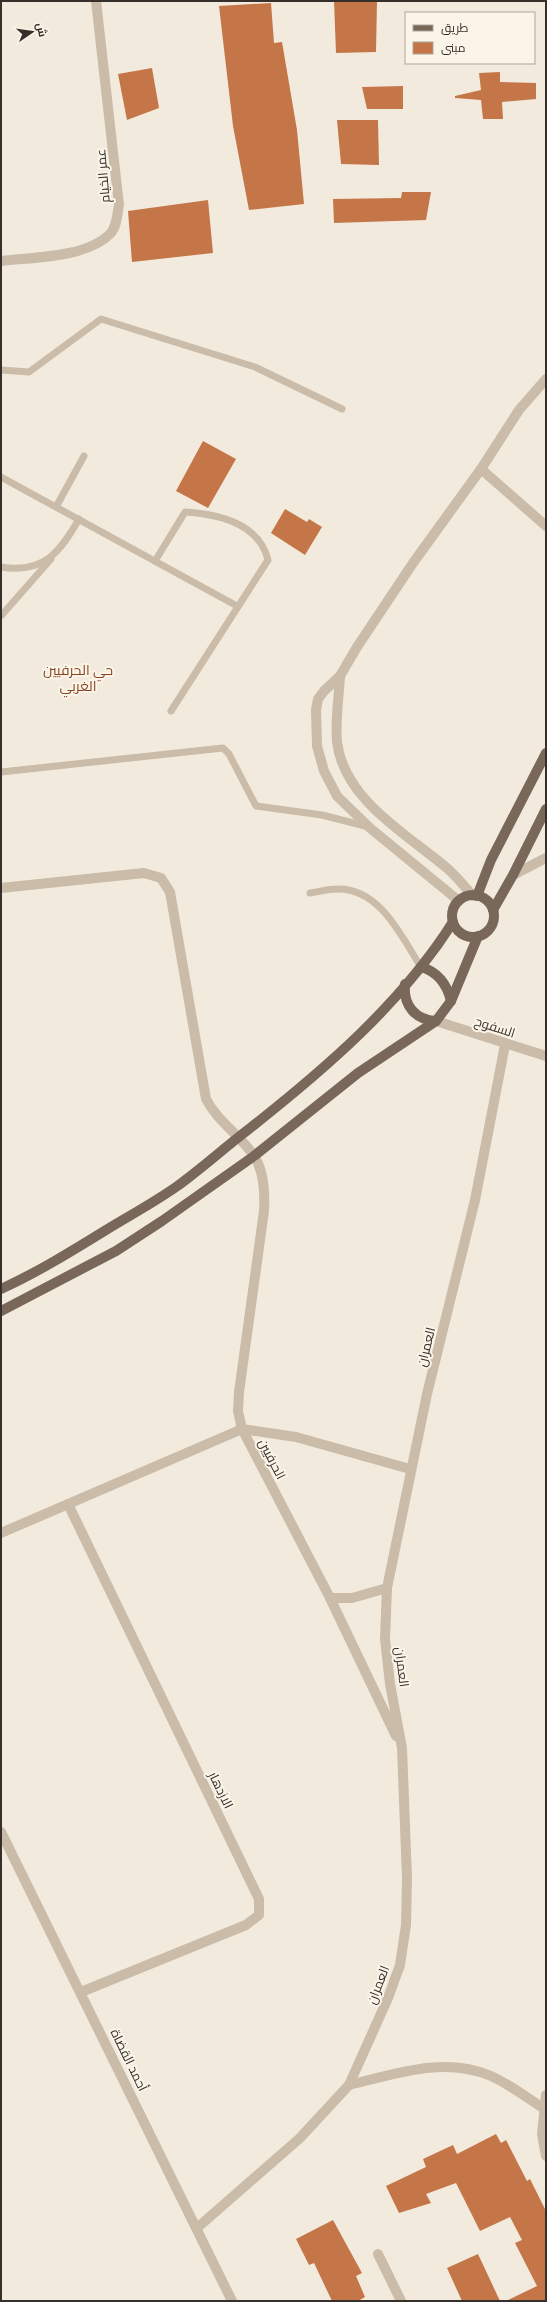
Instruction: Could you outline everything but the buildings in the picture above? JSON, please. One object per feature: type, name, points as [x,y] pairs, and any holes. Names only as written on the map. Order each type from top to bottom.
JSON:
[{"type":"main road","points":[[475,896],[491,860],[546,753]]},
{"type":"main road","points":[[453,922],[461,933],[469,936],[484,934],[493,923],[493,910],[546,809]]},
{"type":"main road","points":[[1,1289],[61,1258],[156,1200],[204,1166],[336,1057],[421,967],[436,949],[453,922],[453,913],[459,901],[475,896],[487,900],[493,910]]},
{"type":"main road","points":[[1,1311],[116,1251],[228,1177],[358,1073],[436,1021],[451,1001],[478,936]]},
{"type":"main road","points":[[421,967],[433,972],[444,982],[451,1001]]},
{"type":"main road","points":[[405,984],[405,998],[412,1011],[423,1019],[436,1021]]},
{"type":"street","name":"عمر الخيام","points":[[1,261],[77,252],[96,244],[111,234],[116,223],[119,205],[96,1]]},
{"type":"street","points":[[459,901],[370,828],[337,796],[324,771],[317,746],[316,731],[318,699],[340,676],[409,570],[481,469],[519,410],[546,379]]},
{"type":"street","points":[[481,469],[546,526]]},
{"type":"street","points":[[340,676],[336,728],[338,743],[346,774],[366,800],[399,830],[449,870],[475,896]]},
{"type":"street","points":[[513,874],[546,858]]},
{"type":"street","points":[[1,888],[144,873],[161,878],[170,892],[206,1099],[211,1109],[254,1156]]},
{"type":"street","name":"السفوح","points":[[436,1021],[505,1045],[546,1056]]},
{"type":"street","name":"العمران","points":[[197,2228],[300,2138],[349,2085],[382,2012],[400,1966],[406,1925],[407,1878],[402,1748],[390,1684],[385,1639],[387,1588],[410,1469],[475,1200],[505,1045]]},
{"type":"street","name":"الحرفيين","points":[[254,1156],[262,1177],[265,1200],[239,1392],[238,1411],[242,1429],[330,1598],[402,1748]]},
{"type":"street","points":[[1,1534],[242,1429],[296,1437],[410,1469]]},
{"type":"street","name":"الازدهار","points":[[68,1504],[259,1899],[259,1915],[246,1925],[81,1992]]},
{"type":"street","points":[[330,1598],[352,1598],[387,1588]]},
{"type":"street","name":"أحمد القضاة","points":[[1,1832],[232,2301]]},
{"type":"street","points":[[349,2085],[423,2068],[456,2067],[491,2076],[543,2108]]},
{"type":"street","points":[[546,2096],[543,2108],[542,2134],[546,2156]]},
{"type":"street","points":[[378,2254],[401,2301]]},
{"type":"lane","points":[[1,370],[29,372],[101,319],[255,367],[342,409]]},
{"type":"lane","points":[[56,507],[84,456]]},
{"type":"lane","points":[[1,477],[237,606]]},
{"type":"lane","points":[[156,561],[185,512],[224,517],[254,533],[265,549],[268,560],[237,606],[171,711]]},
{"type":"lane","points":[[1,567],[16,568],[47,560],[63,546],[79,519]]},
{"type":"lane","points":[[1,616],[56,552]]},
{"type":"lane","points":[[1,772],[222,748],[230,754],[252,802],[256,806],[322,815],[370,828]]},
{"type":"lane","points":[[310,893],[338,889],[362,894],[388,915],[421,967]]},
{"type":"district","name":"حي الحرفيين الغربي","points":[[78,678]]}]
